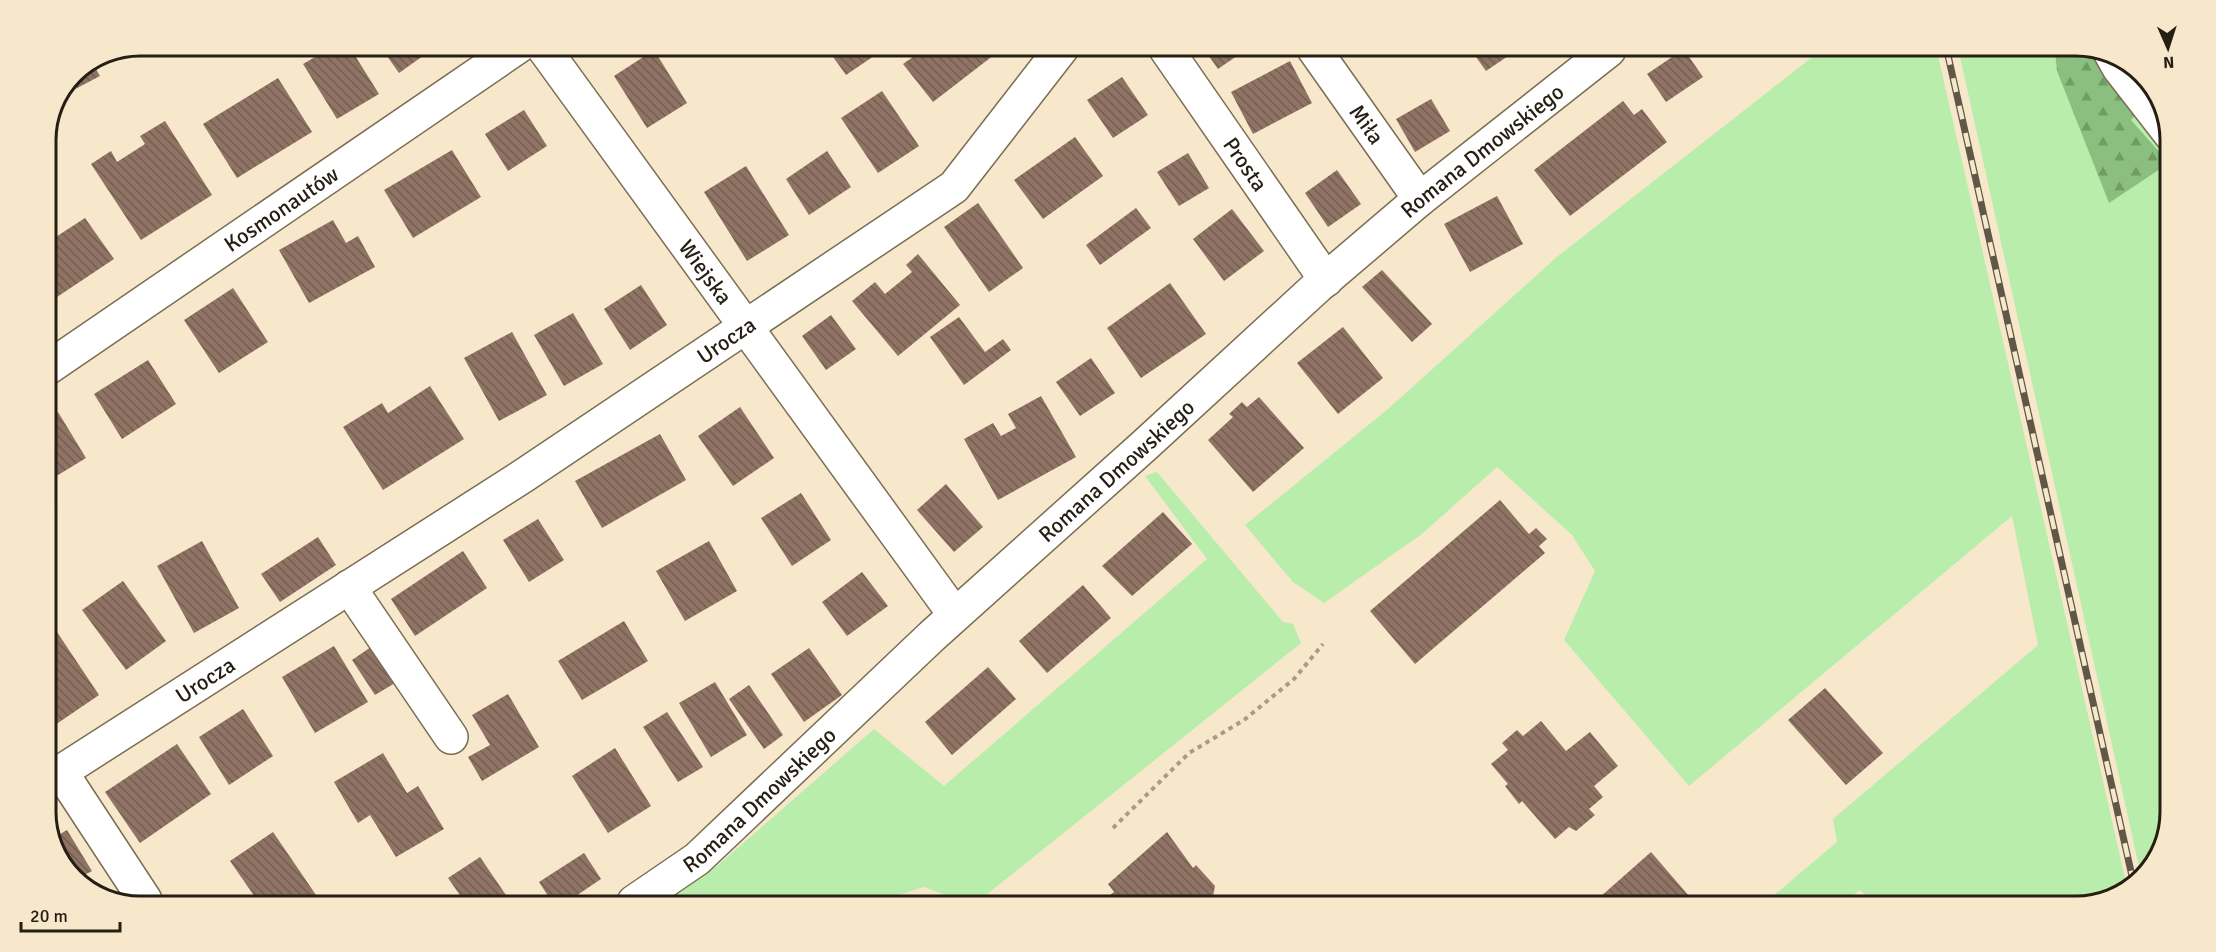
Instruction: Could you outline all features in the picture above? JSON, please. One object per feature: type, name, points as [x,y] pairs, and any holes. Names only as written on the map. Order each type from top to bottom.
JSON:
[{"type":"street","name":"Kosmonautów","points":[[56,362],[504,56]]},
{"type":"street","name":"Wiejska","points":[[549,56],[955,615]]},
{"type":"street","name":"Urocza","points":[[56,775],[523,476],[743,326],[954,187],[1056,56]]},
{"type":"street","name":"Prosta","points":[[1171,56],[1326,280]]},
{"type":"street","name":"Miła","points":[[1319,56],[1420,199]]},
{"type":"street","name":"Romana Dmowskiego","points":[[643,896],[697,859],[955,615],[1326,280],[1420,199],[1597,56]]},
{"type":"street","points":[[2121,69],[2157,117]]},
{"type":"street","points":[[349,588],[450,737]]},
{"type":"street","name":"Urocza","points":[[56,781],[142,896]]},
{"type":"path","points":[[1113,828],[1189,753],[1244,720],[1294,679],[1323,644]]},
{"type":"green space","points":[[1814,56],[1938,56],[2126,880],[2114,888],[2087,896],[1866,896],[1860,890],[1852,896],[1773,896],[1837,842],[1833,819],[2038,645],[2012,516],[1689,786],[1564,640],[1595,571],[1572,535],[1497,467],[1422,534],[1324,603],[1293,582],[1245,525],[1388,409],[1558,256]]},
{"type":"green space","points":[[1960,56],[2055,56],[2057,72],[2131,120],[2137,114],[2160,140],[2160,812],[2159,829],[2154,845],[2139,869]]},
{"type":"green space","points":[[2055,56],[2095,58],[2106,76],[2137,114],[2131,120],[2160,153],[2160,169],[2109,203],[2057,71]]},
{"type":"green space","points":[[1157,472],[1283,622],[1293,624],[1301,643],[985,896],[949,896],[924,887],[895,896],[670,896],[717,866],[874,729],[944,786],[1207,559],[1145,476]]},
{"type":"building","points":[[317,56],[355,56],[379,94],[337,119],[303,64]]},
{"type":"building","points":[[387,56],[423,56],[399,73]]},
{"type":"building","points":[[645,56],[658,56],[687,103],[647,128],[614,76]]},
{"type":"building","points":[[832,56],[874,56],[846,75]]},
{"type":"building","points":[[914,56],[993,56],[933,102],[903,64]]},
{"type":"building","points":[[1209,56],[1237,56],[1218,69]]},
{"type":"building","points":[[1475,56],[1508,56],[1486,71]]},
{"type":"building","points":[[1674,56],[1688,56],[1703,77],[1666,102],[1647,74]]},
{"type":"building","points":[[1290,61],[1312,103],[1253,134],[1231,92]]},
{"type":"building","points":[[96,68],[100,76],[72,91],[80,80]]},
{"type":"building","points":[[1122,77],[1148,115],[1113,138],[1087,100]]},
{"type":"building","points":[[278,78],[312,132],[237,178],[203,124]]},
{"type":"building","points":[[882,91],[919,146],[878,173],[841,118]]},
{"type":"building","points":[[1431,99],[1450,131],[1415,152],[1396,119]]},
{"type":"building","points":[[1623,101],[1634,115],[1642,109],[1667,142],[1570,216],[1534,170]]},
{"type":"building","points":[[524,110],[547,146],[508,171],[485,134]]},
{"type":"building","points":[[165,121],[212,195],[141,240],[91,164],[111,151],[117,162],[145,144],[140,136]]},
{"type":"building","points":[[1075,137],[1103,176],[1043,219],[1014,180]]},
{"type":"building","points":[[452,150],[481,197],[413,238],[384,190]]},
{"type":"building","points":[[827,151],[851,187],[809,215],[786,179]]},
{"type":"building","points":[[1188,153],[1209,188],[1179,206],[1157,172]]},
{"type":"building","points":[[746,166],[789,235],[747,261],[704,192]]},
{"type":"building","points":[[1337,170],[1361,204],[1328,227],[1305,193]]},
{"type":"building","points":[[1497,196],[1523,244],[1470,272],[1444,224]]},
{"type":"building","points":[[978,203],[1023,268],[989,292],[944,227]]},
{"type":"building","points":[[1136,208],[1151,228],[1100,265],[1086,245]]},
{"type":"building","points":[[1232,209],[1264,251],[1224,281],[1193,239]]},
{"type":"building","points":[[85,218],[114,259],[56,298],[56,237]]},
{"type":"building","points":[[333,220],[346,243],[358,236],[375,267],[309,303],[279,250]]},
{"type":"building","points":[[918,254],[960,305],[898,356],[852,301],[875,282],[885,294],[912,272],[906,265]]},
{"type":"building","points":[[1382,270],[1432,324],[1412,342],[1362,287]]},
{"type":"building","points":[[1170,283],[1206,334],[1141,378],[1107,328]]},
{"type":"building","points":[[641,285],[667,325],[630,350],[604,309]]},
{"type":"building","points":[[233,288],[268,342],[219,373],[184,320]]},
{"type":"building","points":[[573,313],[603,364],[564,386],[534,335]]},
{"type":"building","points":[[831,315],[856,349],[826,370],[802,336]]},
{"type":"building","points":[[959,317],[985,352],[1003,339],[1011,350],[964,385],[930,337]]},
{"type":"building","points":[[1343,327],[1383,378],[1338,414],[1297,363]]},
{"type":"building","points":[[512,332],[547,395],[499,421],[464,358]]},
{"type":"building","points":[[1091,358],[1115,393],[1080,416],[1056,382]]},
{"type":"building","points":[[148,360],[176,404],[122,439],[94,394]]},
{"type":"building","points":[[430,386],[464,439],[383,490],[343,427],[382,403],[388,413]]},
{"type":"building","points":[[1041,396],[1076,457],[998,500],[964,439],[993,423],[1001,436],[1016,428],[1008,414]]},
{"type":"building","points":[[1259,397],[1304,448],[1253,492],[1208,440],[1233,417],[1229,414],[1242,402],[1247,407]]},
{"type":"building","points":[[740,407],[774,458],[733,486],[698,436]]},
{"type":"building","points":[[58,412],[86,458],[56,476],[56,413]]},
{"type":"building","points":[[660,434],[686,480],[602,528],[575,481]]},
{"type":"building","points":[[946,484],[983,527],[954,552],[917,510]]},
{"type":"building","points":[[801,493],[831,540],[792,566],[761,518]]},
{"type":"building","points":[[1500,500],[1529,534],[1536,528],[1547,539],[1539,546],[1545,553],[1415,664],[1370,611]]},
{"type":"building","points":[[1163,512],[1192,544],[1132,596],[1102,566]]},
{"type":"building","points":[[538,519],[564,560],[529,582],[503,540]]},
{"type":"building","points":[[318,537],[336,565],[280,602],[261,574]]},
{"type":"building","points":[[202,541],[239,608],[194,633],[157,566]]},
{"type":"building","points":[[709,541],[737,591],[685,621],[656,571]]},
{"type":"building","points":[[463,551],[487,588],[415,636],[391,599]]},
{"type":"building","points":[[862,572],[888,606],[847,636],[822,602]]},
{"type":"building","points":[[123,581],[166,641],[126,670],[82,610]]},
{"type":"building","points":[[1083,585],[1111,618],[1047,673],[1019,641]]},
{"type":"building","points":[[624,621],[648,661],[582,700],[558,661]]},
{"type":"building","points":[[56,630],[99,695],[56,724]]},
{"type":"building","points":[[334,646],[368,702],[315,733],[282,677]]},
{"type":"building","points":[[371,647],[395,683],[375,695],[352,660]]},
{"type":"building","points":[[809,648],[842,695],[804,722],[771,674]]},
{"type":"building","points":[[988,667],[1016,699],[952,755],[925,722]]},
{"type":"building","points":[[715,682],[747,735],[711,757],[679,703]]},
{"type":"building","points":[[749,685],[783,735],[764,749],[729,699]]},
{"type":"building","points":[[1825,688],[1883,753],[1846,785],[1788,720]]},
{"type":"building","points":[[508,694],[539,747],[482,781],[468,757],[490,745],[472,715]]},
{"type":"building","points":[[243,709],[273,756],[229,785],[199,737]]},
{"type":"building","points":[[667,712],[703,767],[678,782],[643,727]]},
{"type":"building","points":[[1541,721],[1566,751],[1590,732],[1618,766],[1594,786],[1603,797],[1589,809],[1595,815],[1576,831],[1569,827],[1555,839],[1522,801],[1519,804],[1505,786],[1508,784],[1491,764],[1508,750],[1502,743],[1517,730],[1523,736]]},
{"type":"building","points":[[177,744],[211,794],[140,843],[105,792]]},
{"type":"building","points":[[615,748],[651,806],[608,833],[572,776]]},
{"type":"building","points":[[383,753],[407,793],[418,786],[444,829],[396,857],[370,815],[358,823],[334,782]]},
{"type":"building","points":[[67,830],[92,871],[84,876],[76,868],[64,850],[59,835]]},
{"type":"building","points":[[273,832],[317,896],[254,896],[230,861]]},
{"type":"building","points":[[1167,832],[1193,868],[1196,865],[1215,886],[1213,896],[1109,896],[1114,892],[1108,884]]},
{"type":"building","points":[[1651,852],[1689,896],[1601,896]]},
{"type":"building","points":[[584,853],[601,879],[576,896],[548,896],[539,882]]},
{"type":"building","points":[[480,857],[507,896],[461,896],[448,878]]},
{"type":"railway","points":[[1948,56],[2132,876]]}]
